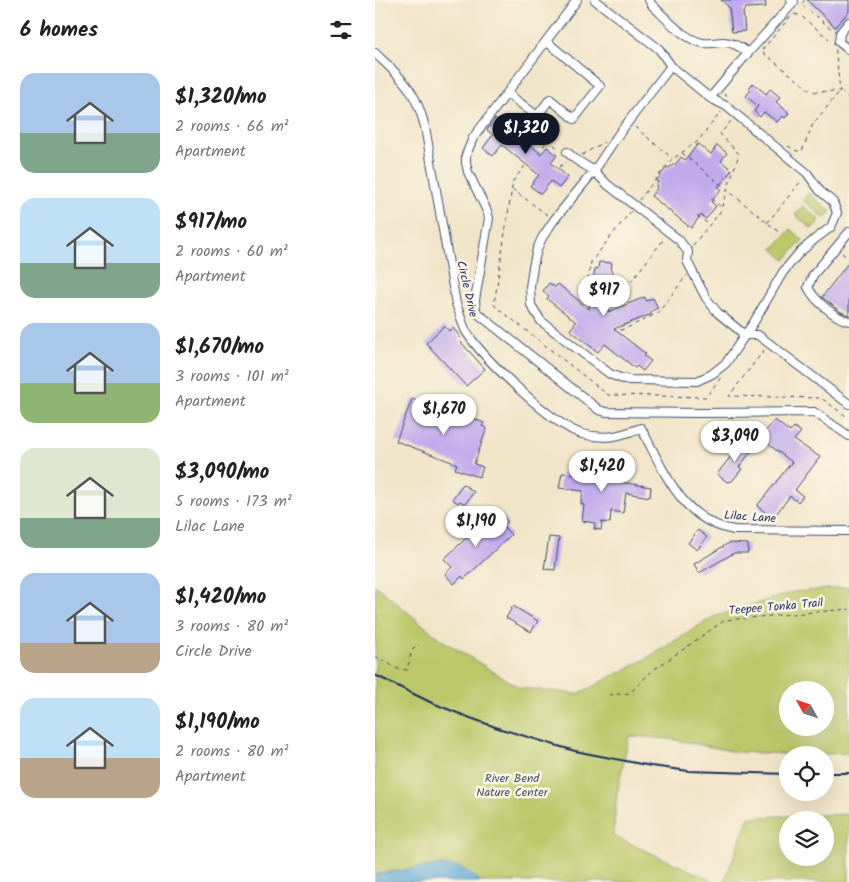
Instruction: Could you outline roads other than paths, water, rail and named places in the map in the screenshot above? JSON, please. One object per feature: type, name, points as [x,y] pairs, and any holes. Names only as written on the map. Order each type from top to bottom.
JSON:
[{"type":"street","points":[[577,0],[473,138],[466,155],[468,172],[489,218],[475,300],[476,312],[599,410],[606,412],[703,413],[815,412],[849,436]]},
{"type":"street","points":[[595,0],[659,50],[671,66],[710,98],[729,103],[737,114],[807,173],[836,207],[837,213],[831,227],[799,253],[783,272],[754,322],[726,363],[712,374],[697,381],[629,380],[610,374],[541,321],[531,305],[530,287],[537,249],[553,220],[594,171],[618,135],[671,66]]},
{"type":"street","points":[[649,0],[652,5],[681,31],[693,39],[702,43],[725,42],[748,53]]},
{"type":"street","points":[[710,98],[794,2],[791,0]]},
{"type":"street","points":[[849,22],[839,37],[839,42],[849,50]]},
{"type":"street","points":[[507,93],[537,116],[550,99],[574,119],[599,86],[546,41]]},
{"type":"street","name":"Circle Drive","points":[[375,53],[405,82],[419,106],[425,127],[457,304],[466,332],[507,378],[560,422],[580,433],[601,437],[620,436],[641,428]]},
{"type":"street","points":[[565,152],[594,171],[608,185],[679,240],[688,252],[687,261],[706,298],[717,313],[745,335],[756,334],[849,404]]},
{"type":"street","points":[[849,232],[813,275],[808,287],[812,295],[827,308],[844,320],[849,321]]},
{"type":"street","name":"Lilac Lane","points":[[641,428],[679,498],[709,522],[722,528],[734,530],[849,531]]},
{"type":"water","points":[[440,865],[460,867],[482,882],[375,882],[375,875]]},
{"type":"railway","points":[[375,675],[430,702],[465,716],[575,751],[651,766],[689,771],[779,774]]},
{"type":"railway","points":[[834,773],[849,773]]},
{"type":"park label","name":"River Bend Nature Center","points":[[512,785]]}]
